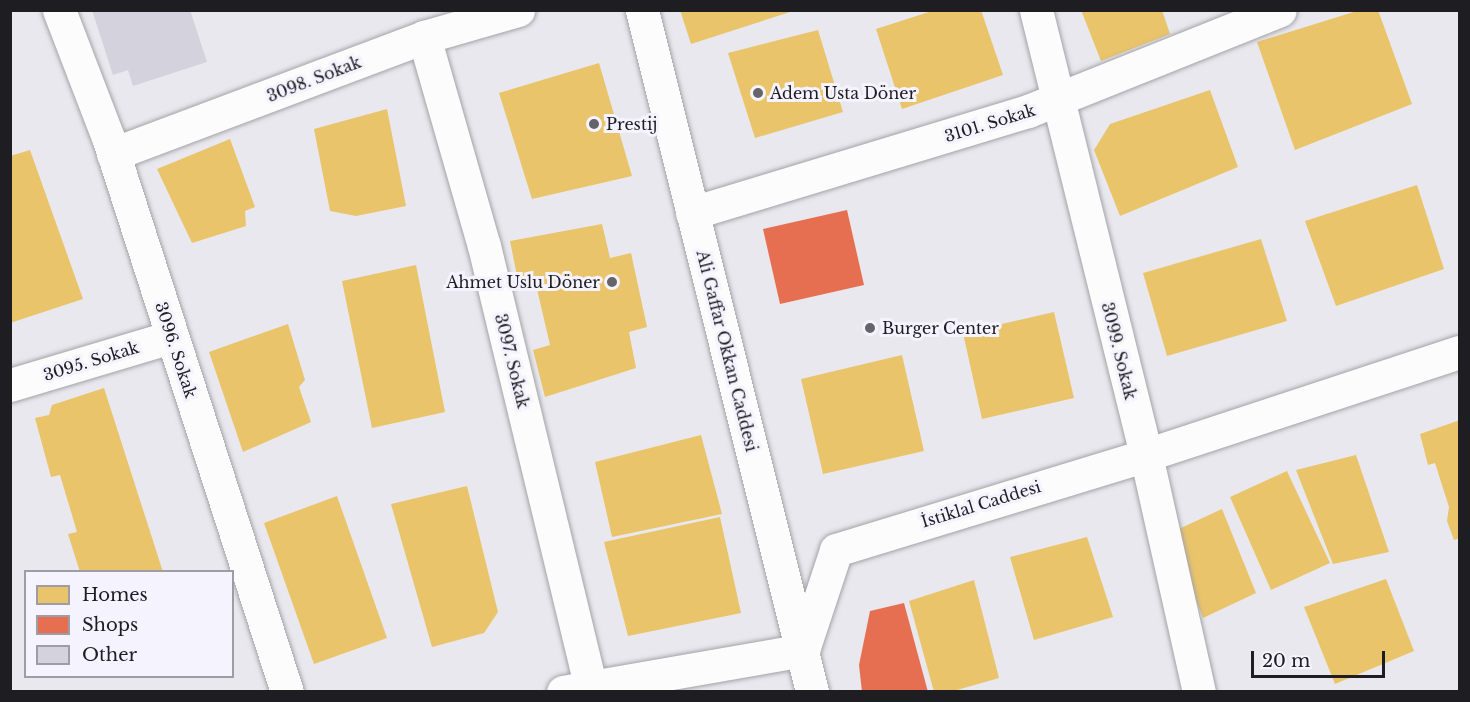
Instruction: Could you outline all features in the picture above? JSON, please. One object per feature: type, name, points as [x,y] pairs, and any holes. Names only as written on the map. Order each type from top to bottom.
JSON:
[{"type":"street","name":"3096. Sokak","points":[[59,10],[113,154],[287,692]]},
{"type":"street","name":"3098. Sokak","points":[[113,154],[424,37],[518,10]]},
{"type":"street","name":"Ali Gaffar Okkan Caddesi","points":[[642,10],[812,692]]},
{"type":"street","name":"3099. Sokak","points":[[1036,10],[1146,455],[1199,692]]},
{"type":"street","name":"3101. Sokak","points":[[692,213],[1057,101],[1280,10]]},
{"type":"street","name":"3097. Sokak","points":[[424,37],[484,246],[577,689]]},
{"type":"street","name":"3095. Sokak","points":[[10,385],[171,337]]},
{"type":"street","name":"İstiklal Caddesi","points":[[803,650],[836,550],[1146,455],[1460,352]]},
{"type":"street","points":[[577,689],[803,650]]},
{"type":"building: Homes","points":[[680,10],[793,10],[793,11],[691,44]]},
{"type":"building: Homes","points":[[935,10],[981,10],[1003,75],[902,109],[876,29]]},
{"type":"building: Homes","points":[[1081,10],[1162,10],[1170,34],[1101,61]]},
{"type":"building: Homes","points":[[1360,10],[1378,10],[1412,104],[1295,150],[1257,42]]},
{"type":"building: Homes","points":[[818,30],[843,112],[755,138],[728,53]]},
{"type":"building: Homes","points":[[599,63],[632,176],[532,199],[499,93]]},
{"type":"building: Homes","points":[[1210,90],[1238,167],[1120,216],[1094,150],[1110,124]]},
{"type":"building: Homes","points":[[387,109],[406,206],[356,216],[330,211],[314,129]]},
{"type":"building: Homes","points":[[230,139],[255,207],[245,211],[246,226],[192,243],[157,169]]},
{"type":"building: Homes","points":[[30,150],[83,299],[10,323],[10,156]]},
{"type":"building: Homes","points":[[1417,185],[1444,269],[1336,306],[1305,221]]},
{"type":"building: Homes","points":[[602,224],[610,258],[631,253],[647,327],[629,332],[636,368],[545,397],[533,350],[550,345],[536,285],[519,286],[510,241]]},
{"type":"building: Homes","points":[[1261,239],[1287,321],[1167,356],[1143,273]]},
{"type":"building: Homes","points":[[416,265],[445,412],[372,428],[342,281]]},
{"type":"building: Homes","points":[[1054,312],[1074,398],[982,419],[963,333]]},
{"type":"building: Homes","points":[[288,324],[305,380],[299,387],[311,422],[243,452],[209,352]]},
{"type":"building: Homes","points":[[902,355],[924,451],[823,474],[801,379]]},
{"type":"building: Homes","points":[[104,388],[162,570],[79,570],[68,534],[77,532],[60,475],[51,477],[35,418],[49,415],[52,405]]},
{"type":"building: Homes","points":[[1460,420],[1460,538],[1454,540],[1447,521],[1449,507],[1435,463],[1428,465],[1420,434]]},
{"type":"building: Homes","points":[[701,435],[722,514],[612,537],[595,462]]},
{"type":"building: Homes","points":[[1356,455],[1389,552],[1333,564],[1296,470]]},
{"type":"building: Homes","points":[[1287,471],[1330,563],[1271,590],[1230,497]]},
{"type":"building: Homes","points":[[467,486],[498,612],[484,633],[432,647],[391,504]]},
{"type":"building: Homes","points":[[337,496],[387,638],[314,664],[264,523]]},
{"type":"building: Homes","points":[[1222,509],[1256,593],[1203,618],[1170,533]]},
{"type":"building: Homes","points":[[720,517],[741,613],[628,636],[604,542]]},
{"type":"building: Homes","points":[[1087,537],[1113,617],[1034,640],[1010,557]]},
{"type":"building: Homes","points":[[1386,579],[1414,651],[1335,684],[1304,607]]},
{"type":"building: Homes","points":[[974,580],[999,678],[950,692],[934,692],[909,601]]},
{"type":"building: Shops","points":[[847,210],[864,285],[780,304],[763,229]]},
{"type":"building: Shops","points":[[904,603],[928,692],[862,692],[859,665],[870,611]]},
{"type":"building: Other","points":[[92,10],[190,10],[207,62],[133,86],[128,70],[113,75]]},
{"type":"place","name":"Adem Usta Döner","points":[[758,93]]},
{"type":"place","name":"Prestij","points":[[594,124]]},
{"type":"place","name":"Ahmet Uslu Döner","points":[[612,282]]},
{"type":"place","name":"Burger Center","points":[[870,328]]}]
